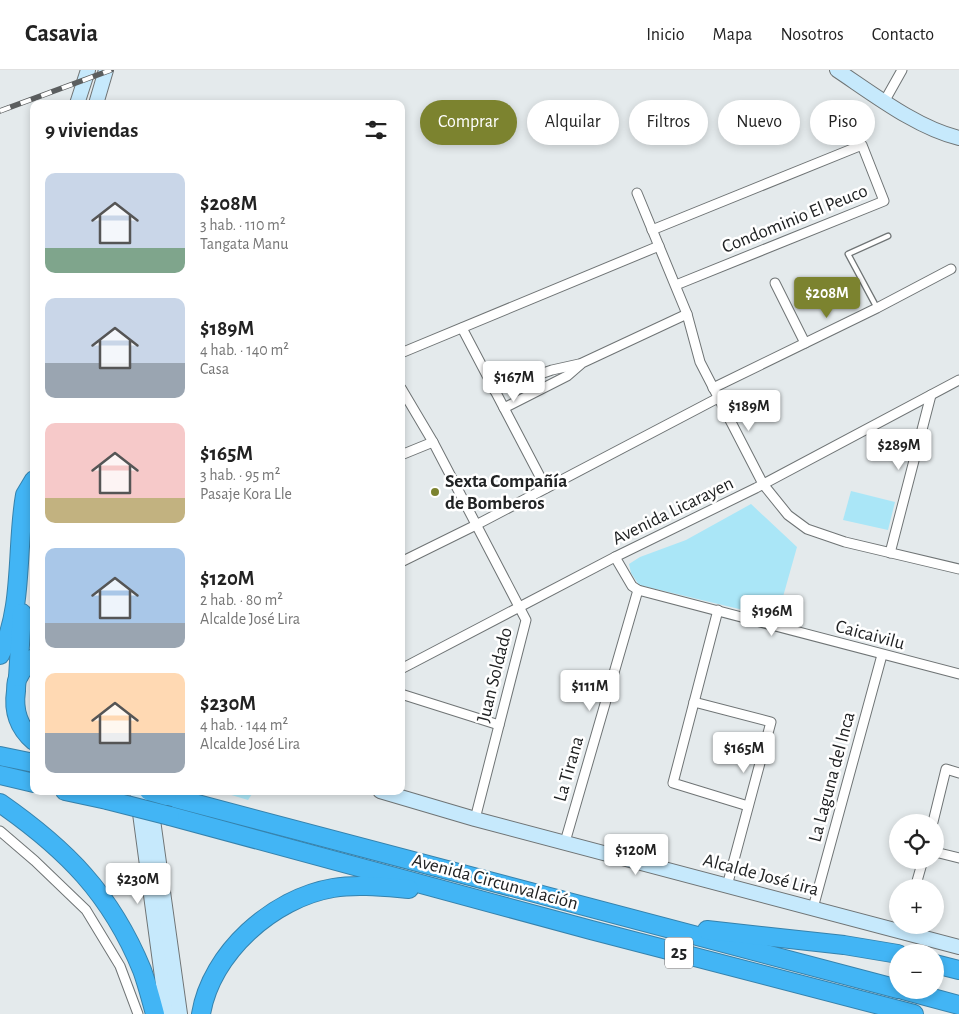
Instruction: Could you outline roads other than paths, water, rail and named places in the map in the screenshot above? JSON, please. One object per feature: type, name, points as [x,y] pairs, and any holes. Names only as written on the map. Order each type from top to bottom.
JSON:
[{"type":"highway","points":[[0,655],[8,636],[15,602],[25,495],[30,487]]},
{"type":"highway","points":[[30,544],[15,699],[16,714],[24,730],[30,737]]},
{"type":"highway","points":[[18,677],[30,663]]},
{"type":"highway","points":[[0,756],[30,763]]},
{"type":"highway","points":[[0,775],[30,783]]},
{"type":"highway","name":"Avenida Circunvalación","points":[[84,795],[170,816],[914,1014]]},
{"type":"highway","name":"Avenida Circunvalación","points":[[163,795],[889,987]]},
{"type":"highway","points":[[0,803],[50,840],[67,856],[98,892],[134,951],[143,972],[155,1014]]},
{"type":"highway","points":[[201,1014],[207,992],[230,952],[263,919],[290,903],[311,894],[334,888],[371,886],[444,890]]},
{"type":"highway","points":[[657,926],[844,945],[889,952]]},
{"type":"highway","points":[[944,966],[959,970]]},
{"type":"highway","points":[[937,999],[959,1005]]},
{"type":"street","points":[[78,100],[88,70]]},
{"type":"street","points":[[97,100],[106,70]]},
{"type":"street","points":[[837,70],[884,102],[933,130],[959,138]]},
{"type":"street","points":[[884,102],[902,70]]},
{"type":"street","name":"Condominio El Peuco","points":[[652,230],[862,145],[884,201],[672,287]]},
{"type":"street","points":[[637,193],[659,246],[672,287],[687,314],[700,362],[763,484],[788,515],[807,529],[845,542],[959,569]]},
{"type":"street","points":[[405,351],[659,246]]},
{"type":"street","points":[[713,388],[877,308],[951,269]]},
{"type":"street","points":[[775,284],[805,343]]},
{"type":"street","points":[[494,390],[552,370],[582,363],[687,314]]},
{"type":"street","points":[[462,328],[546,488]]},
{"type":"street","points":[[504,408],[567,376],[582,363]]},
{"type":"street","name":"Avenida Licarayen","points":[[405,667],[763,484],[959,380]]},
{"type":"street","name":"Juan Soldado","points":[[405,395],[433,442],[526,620],[475,819]]},
{"type":"street","points":[[890,553],[931,395]]},
{"type":"street","points":[[405,560],[476,525],[718,398]]},
{"type":"street","points":[[405,453],[433,442]]},
{"type":"street","points":[[615,558],[632,586],[638,590]]},
{"type":"street","name":"Caicaivilu","points":[[638,590],[959,674]]},
{"type":"street","name":"La Tirana","points":[[565,842],[638,590]]},
{"type":"street","points":[[718,610],[673,782],[748,806]]},
{"type":"street","name":"La Laguna del Inca","points":[[813,908],[882,655]]},
{"type":"street","points":[[405,695],[499,725]]},
{"type":"street","points":[[694,702],[771,722],[727,886]]},
{"type":"street","points":[[935,814],[946,769],[959,773]]},
{"type":"street","points":[[138,795],[167,1014]]},
{"type":"street","points":[[150,795],[180,1014]]},
{"type":"street","name":"Alcalde José Lira","points":[[394,795],[475,819],[727,886],[889,925]]},
{"type":"street","points":[[0,831],[35,861],[86,910],[120,966],[138,1014]]},
{"type":"street","points":[[944,854],[959,858]]},
{"type":"street","name":"Alcalde José Lira","points":[[919,934],[959,948]]},
{"type":"lane","points":[[877,308],[848,254],[888,236]]},
{"type":"railway","points":[[0,111],[111,70]]},
{"type":"place","name":"Sexta Compañía de Bomberos","points":[[435,492]]}]
